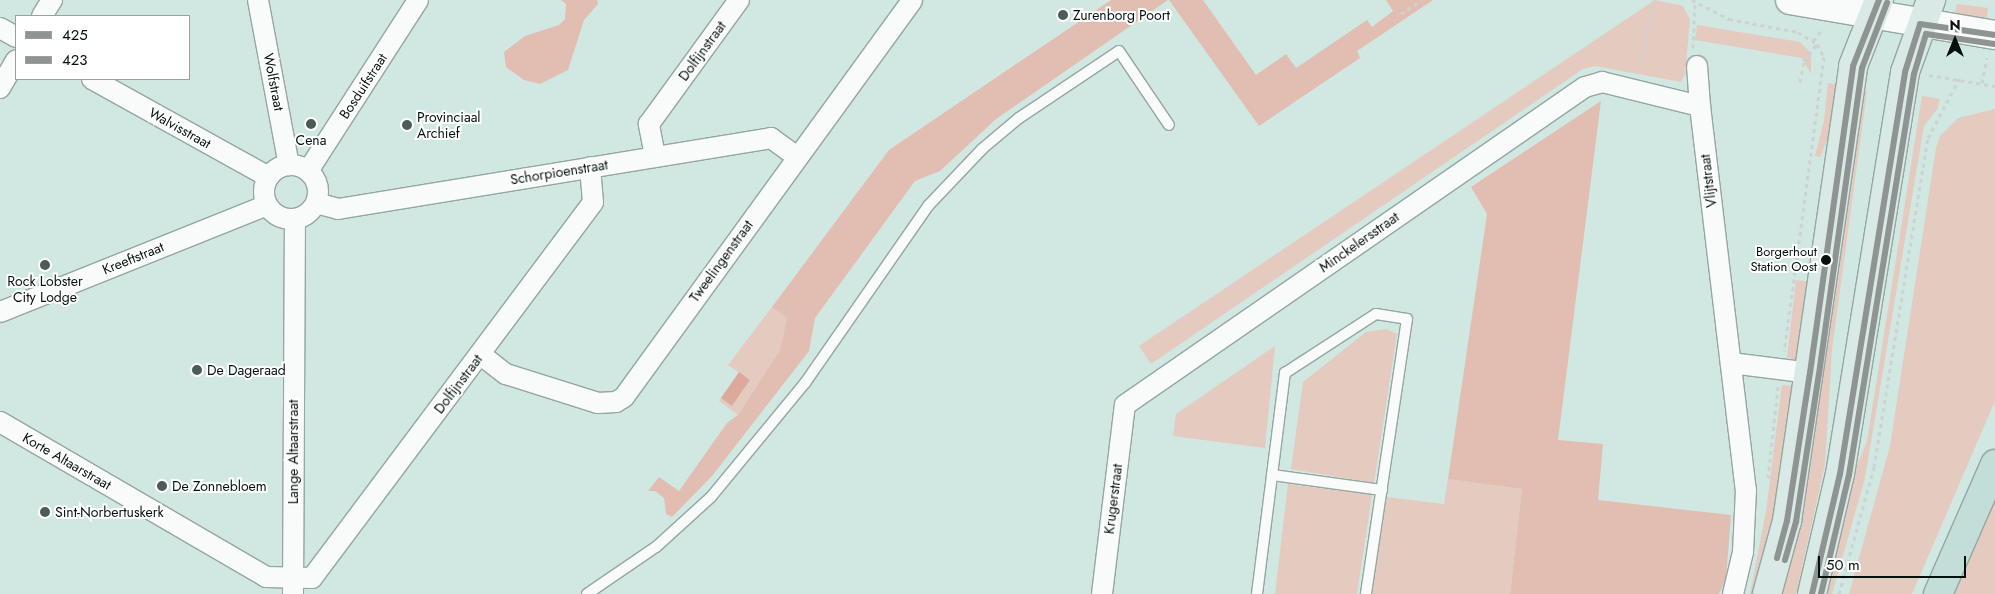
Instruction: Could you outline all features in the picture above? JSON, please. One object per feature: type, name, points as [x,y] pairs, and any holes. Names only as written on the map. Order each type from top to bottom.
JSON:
[{"type":"highway","points":[[1938,594],[1995,464]]},
{"type":"main road","points":[[1790,0],[1926,12],[1995,35]]},
{"type":"main road","points":[[1767,594],[1787,521],[1810,373],[1853,66],[1875,8]]},
{"type":"main road","points":[[1812,594],[1840,474],[1905,72],[1926,12]]},
{"type":"street","points":[[43,15],[52,0]]},
{"type":"street","name":"Wolfstraat","points":[[258,0],[289,165]]},
{"type":"street","name":"Bosduifstraat","points":[[308,171],[418,0]]},
{"type":"street","name":"Dolfijnstraat","points":[[655,156],[649,124],[739,0]]},
{"type":"street","name":"Tweelingenstraat","points":[[480,354],[506,374],[598,403],[616,402],[624,397],[796,156],[912,0]]},
{"type":"street","points":[[0,28],[15,36]]},
{"type":"street","points":[[0,88],[15,62]]},
{"type":"street","name":"Vlijtstraat","points":[[1697,66],[1746,509],[1743,552],[1733,594]]},
{"type":"street","name":"Walvisstraat","points":[[94,80],[269,178]]},
{"type":"street","name":"Minckelersstraat","points":[[1125,405],[1595,82],[1636,90]]},
{"type":"street","points":[[1636,90],[1700,106]]},
{"type":"street","name":"Schorpioenstraat","points":[[316,203],[338,209],[771,138],[796,156]]},
{"type":"street","points":[[289,165],[308,171],[318,189],[316,203],[310,212],[295,220],[278,216],[267,205],[264,191],[269,178],[289,165]]},
{"type":"street","name":"Dolfijnstraat","points":[[293,586],[312,578],[593,202],[590,167]]},
{"type":"street","name":"Kreeftstraat","points":[[0,312],[267,205]]},
{"type":"street","name":"Lange Altaarstraat","points":[[293,586],[295,220]]},
{"type":"street","points":[[1730,363],[1810,373]]},
{"type":"street","name":"Krugerstraat","points":[[1102,594],[1125,405]]},
{"type":"street","name":"Korte Altaarstraat","points":[[0,422],[266,577],[293,586]]},
{"type":"lane","points":[[588,594],[687,522],[751,451],[828,353],[928,206],[982,149],[1019,118],[1119,52],[1169,125]]},
{"type":"lane","points":[[1257,594],[1284,373],[1376,314],[1407,319],[1366,594]]},
{"type":"lane","points":[[1272,475],[1382,490]]},
{"type":"path","points":[[1401,14],[1422,0]]},
{"type":"path","points":[[1636,90],[1653,0]]},
{"type":"path","points":[[1697,66],[1692,42],[1693,1],[1722,16],[1792,30],[1817,44],[1824,57],[1823,77],[1781,369]]},
{"type":"path","points":[[1800,82],[1804,61],[1817,44]]},
{"type":"path","points":[[1838,594],[1874,467],[1928,138],[1959,79],[1995,86]]},
{"type":"shaded area","points":[[561,0],[597,0],[598,4],[584,20],[568,70],[540,84],[524,80],[506,67],[504,52],[525,36],[559,25],[565,19],[566,4]]},
{"type":"shaded area","points":[[1111,0],[1168,0],[996,119],[940,171],[915,181],[815,318],[809,351],[712,476],[672,517],[666,514],[664,498],[655,491],[648,491],[659,477],[679,491],[727,423],[738,415],[780,350],[787,318],[772,307],[889,150]]},
{"type":"shaded area","points":[[1169,0],[1203,0],[1256,75],[1286,54],[1296,68],[1367,20],[1372,27],[1393,11],[1386,0],[1433,0],[1357,51],[1360,58],[1259,126]]},
{"type":"shaded area","points":[[1655,0],[1683,6],[1690,20],[1685,74],[1681,82],[1595,66],[1583,69],[1151,364],[1139,346]]},
{"type":"shaded area","points":[[1957,4],[1988,8],[1986,23],[1954,15]]},
{"type":"shaded area","points":[[1697,25],[1800,42],[1811,53],[1811,74],[1802,58],[1695,40]]},
{"type":"shaded area","points":[[1828,83],[1839,85],[1834,123],[1820,157],[1815,156],[1824,121]]},
{"type":"shaded area","points":[[1861,90],[1867,91],[1832,350],[1825,464],[1796,594],[1780,594],[1803,498],[1817,417]]},
{"type":"shaded area","points":[[1922,96],[1940,99],[1938,108],[1924,126],[1865,478],[1832,594],[1826,594],[1852,477],[1867,441]]},
{"type":"shaded area","points":[[1601,101],[1558,440],[1603,444],[1598,500],[1731,515],[1726,578],[1719,594],[1510,594],[1522,489],[1448,479],[1487,214],[1471,187]]},
{"type":"shaded area","points":[[1995,109],[1995,401],[1912,594],[1849,594],[1890,446],[1936,148],[1940,136],[1958,118]]},
{"type":"shaded area","points":[[1796,280],[1812,282],[1798,358],[1795,359],[1787,358]]},
{"type":"shaded area","points":[[772,307],[787,318],[780,350],[738,415],[719,401],[721,398],[732,406],[750,380],[728,365]]},
{"type":"shaded area","points":[[1387,329],[1397,334],[1374,483],[1291,469],[1303,382],[1366,332]]},
{"type":"shaded area","points":[[1275,346],[1265,448],[1173,436],[1176,414]]},
{"type":"shaded area","points":[[739,372],[750,380],[732,406],[721,398]]},
{"type":"shaded area","points":[[1782,385],[1791,386],[1797,393],[1762,570],[1755,594],[1750,594],[1766,511]]},
{"type":"shaded area","points":[[1448,479],[1522,489],[1510,594],[1372,594],[1386,497],[1444,504]]},
{"type":"shaded area","points":[[1288,484],[1372,495],[1357,594],[1275,594]]},
{"type":"shaded area","points":[[1995,495],[1995,594],[1952,594]]},
{"type":"transit line","name":"425","points":[[1777,558],[1787,521],[1810,373],[1853,66],[1879,0]]},
{"type":"transit line","name":"423","points":[[1785,560],[1796,522],[1862,68],[1887,3]]},
{"type":"transit line","name":"425","points":[[1812,594],[1840,474],[1905,72],[1920,24],[1995,35]]},
{"type":"transit line","name":"423","points":[[1821,594],[1849,475],[1914,74],[1926,34],[1994,44]]},
{"type":"place","name":"Zurenborg Poort","points":[[1063,15]]},
{"type":"place","name":"Cena","points":[[311,124]]},
{"type":"place","name":"Provinciaal Archief","points":[[407,125]]},
{"type":"place","name":"Borgerhout Station Oost","points":[[1826,260]]},
{"type":"place","name":"Rock Lobster City Lodge","points":[[45,265]]},
{"type":"place","name":"De Dageraad","points":[[197,370]]},
{"type":"place","name":"De Zonnebloem","points":[[162,486]]},
{"type":"place","name":"Sint-Norbertuskerk","points":[[45,512]]}]
